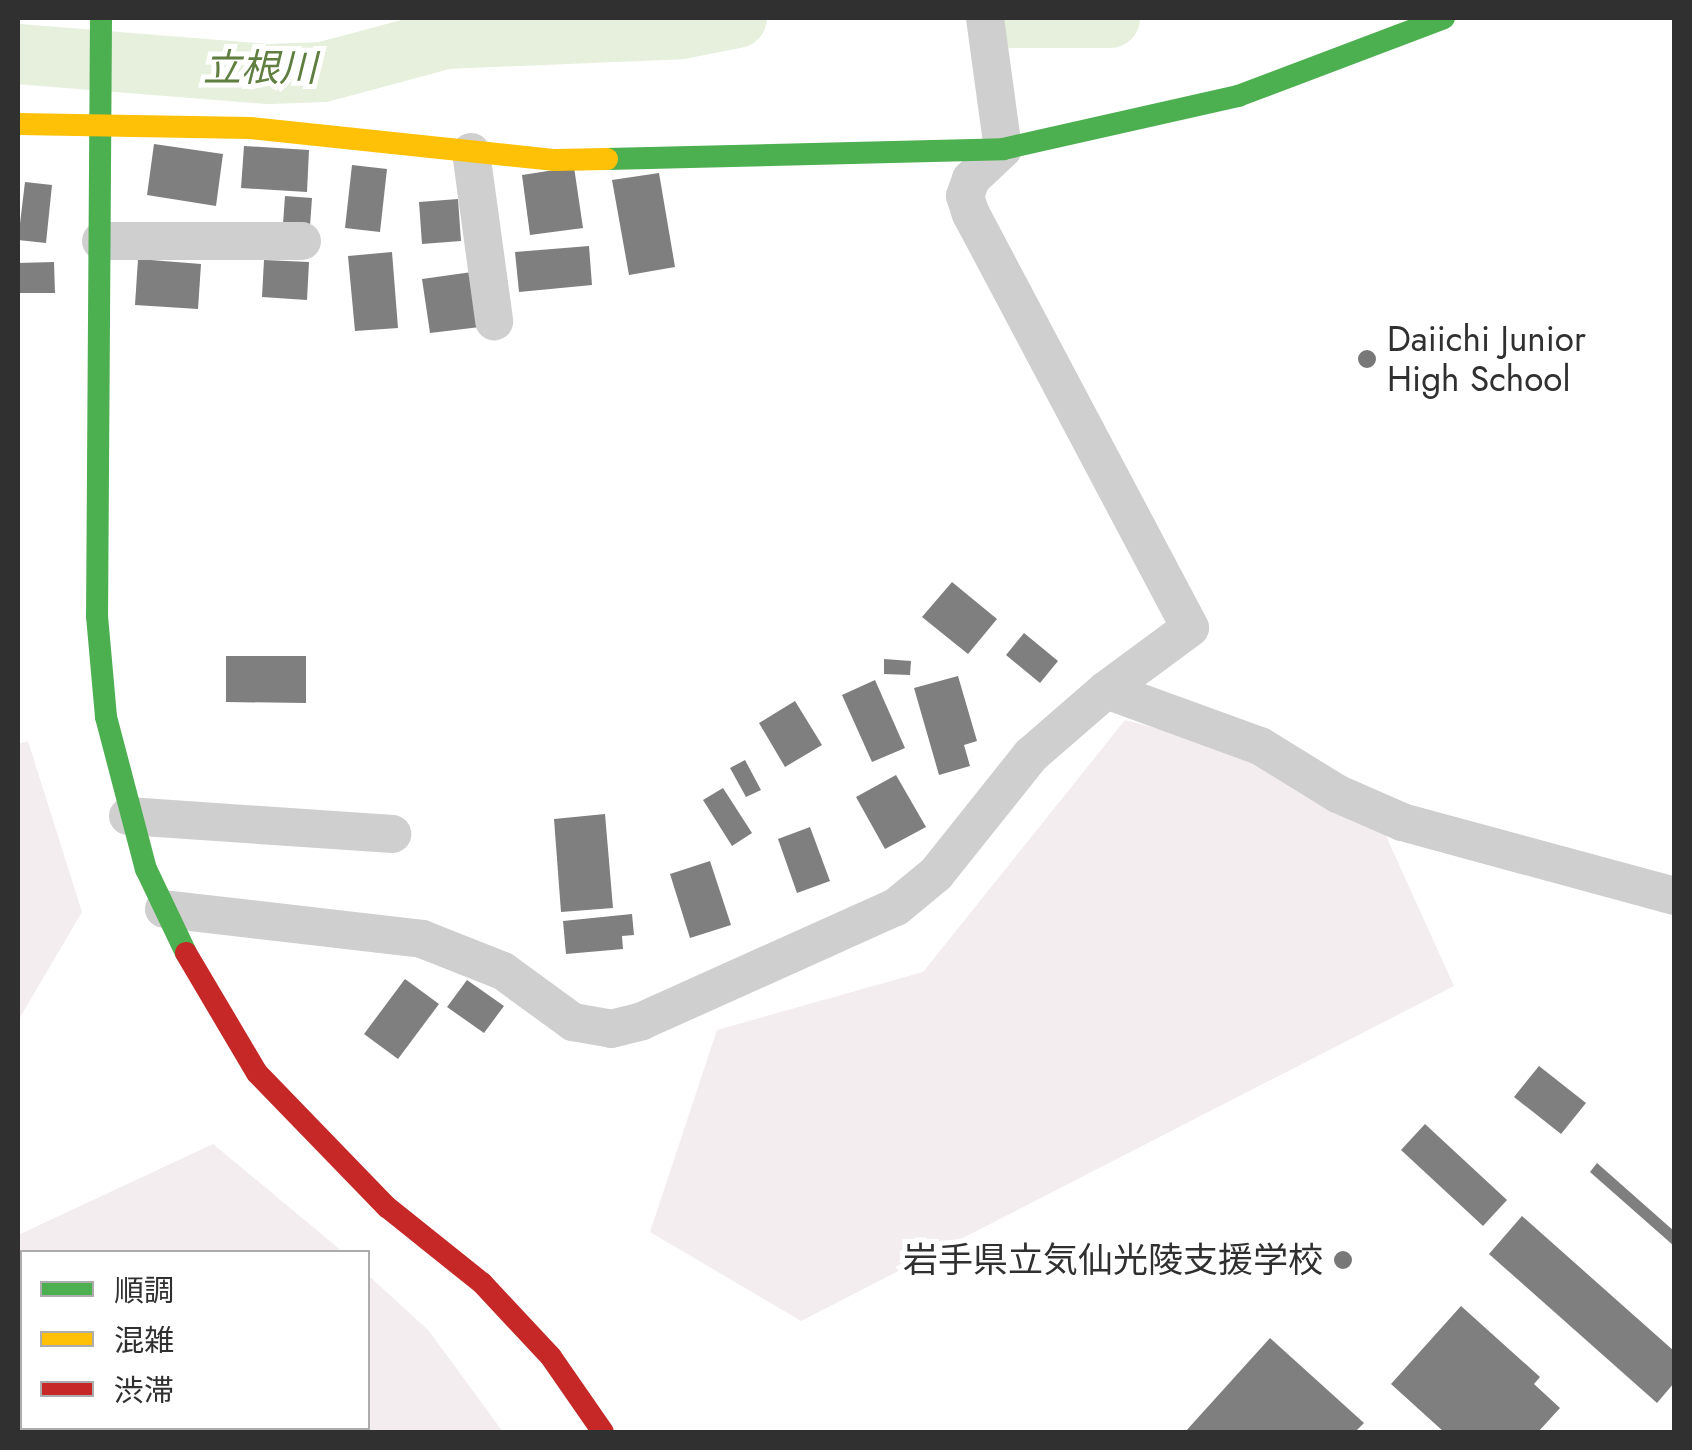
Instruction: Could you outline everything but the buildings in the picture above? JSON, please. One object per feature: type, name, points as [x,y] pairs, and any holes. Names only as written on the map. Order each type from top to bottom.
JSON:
[{"type":"street","points":[[102,18],[96,616],[106,717],[128,816],[164,909],[207,997],[257,1072],[374,1194],[482,1284],[551,1357],[603,1432]]},
{"type":"street","points":[[164,909],[422,939],[503,971],[573,1022],[612,1028],[642,1022],[896,907],[936,874],[1031,756],[1106,690],[1190,628],[971,214],[965,196],[971,179],[1002,136],[986,18]]},
{"type":"street","points":[[18,124],[250,128],[555,160],[1002,136],[1238,96],[1444,18]]},
{"type":"street","points":[[471,152],[494,321]]},
{"type":"street","points":[[101,241],[302,241]]},
{"type":"street","points":[[1106,690],[1260,746],[1338,794],[1402,822],[1674,896]]},
{"type":"street","points":[[128,816],[392,834]]},
{"type":"shaded area","points":[[1125,720],[1362,783],[1454,986],[801,1321],[650,1232],[717,1030],[923,972]]},
{"type":"shaded area","points":[[28,741],[82,912],[18,1021],[18,744]]},
{"type":"shaded area","points":[[213,1144],[341,1250],[20,1250],[20,1430],[370,1430],[370,1277],[429,1331],[503,1432],[18,1432],[18,1235]]},
{"type":"waterway","name":"立根川","points":[[18,54],[269,74],[323,72],[446,39],[681,29],[737,18]]},
{"type":"waterway","name":"立根川","points":[[1011,18],[1110,18]]},
{"type":"traffic: fast","points":[[101,18],[97,616],[106,717],[146,869],[186,953]]},
{"type":"traffic: fast","points":[[607,159],[1003,149],[1238,96],[1444,18]]},
{"type":"traffic: slow","points":[[18,124],[250,128],[555,160],[607,159]]},
{"type":"traffic: jam","points":[[186,953],[257,1073],[387,1207],[482,1283],[551,1357],[603,1432]]},
{"type":"place","name":"Daiichi Junior High School","points":[[1367,359]]},
{"type":"place","name":"岩手県立気仙光陵支援学校","points":[[1343,1260]]}]
